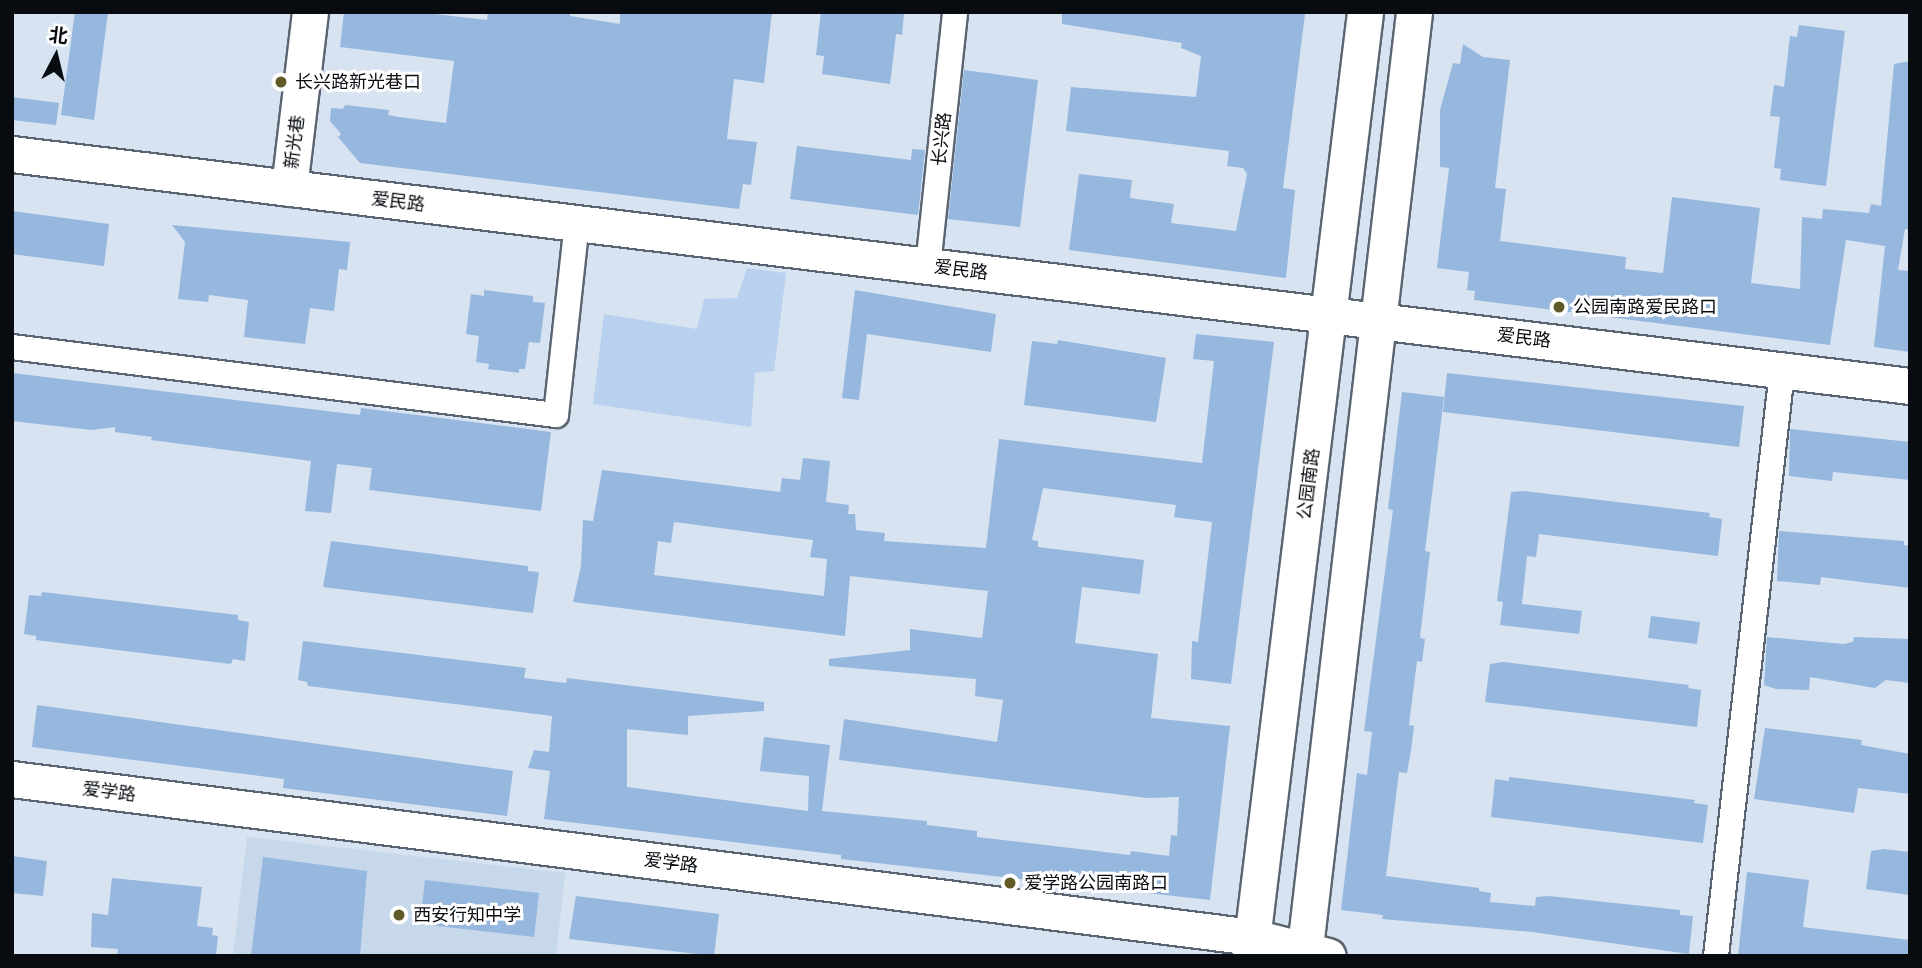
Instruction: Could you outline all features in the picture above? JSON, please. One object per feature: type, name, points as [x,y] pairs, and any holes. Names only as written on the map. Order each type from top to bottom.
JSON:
[{"type":"street","name":"新光巷","points":[[289,188],[310,12]]},
{"type":"street","name":"长兴路","points":[[928,266],[955,12]]},
{"type":"street","name":"公园南路","points":[[1252,946],[1365,12]]},
{"type":"street","points":[[1312,955],[1377,319],[1414,12]]},
{"type":"street","name":"爱民路","points":[[12,153],[1910,386]]},
{"type":"street","points":[[12,347],[556,415],[577,223]]},
{"type":"street","points":[[1716,956],[1782,371]]},
{"type":"street","name":"爱学路","points":[[12,779],[1312,955]]},
{"type":"shaded area","points":[[747,268],[786,273],[774,371],[755,373],[751,427],[593,404],[604,314],[697,329],[704,299],[737,298]]},
{"type":"shaded area","name":"西安行知中学","points":[[247,837],[565,873],[556,956],[233,956]]},
{"type":"building","points":[[75,12],[108,12],[94,120],[61,115]]},
{"type":"building","points":[[344,12],[417,12],[487,20],[488,12],[570,12],[570,16],[620,24],[620,12],[772,12],[764,83],[734,79],[727,139],[757,142],[751,185],[743,184],[739,209],[360,163],[338,137],[341,134],[330,121],[331,108],[343,109],[345,105],[389,110],[388,115],[446,123],[454,61],[340,47]]},
{"type":"building","points":[[821,12],[904,14],[902,35],[896,34],[890,84],[822,74],[824,56],[816,55]]},
{"type":"building","points":[[1062,12],[1305,14],[1283,188],[1295,190],[1286,278],[1069,250],[1079,174],[1132,180],[1130,198],[1174,204],[1171,223],[1236,231],[1247,174],[1243,168],[1227,166],[1229,151],[1066,131],[1071,87],[1196,97],[1201,56],[1181,48],[1182,43],[1062,24]]},
{"type":"building","points":[[1799,25],[1845,31],[1826,186],[1780,180],[1781,169],[1774,168],[1780,117],[1770,116],[1774,85],[1784,87],[1790,36],[1797,37]]},
{"type":"building","points":[[1463,44],[1483,57],[1510,60],[1495,188],[1506,189],[1500,241],[1626,257],[1625,269],[1663,273],[1672,197],[1760,208],[1751,283],[1800,289],[1802,217],[1822,219],[1823,209],[1869,213],[1871,204],[1881,206],[1894,64],[1910,61],[1910,230],[1905,229],[1898,270],[1910,271],[1910,352],[1874,347],[1885,246],[1846,240],[1830,345],[1474,300],[1475,291],[1467,290],[1469,272],[1437,268],[1449,168],[1440,167],[1440,110],[1453,63],[1460,64]]},
{"type":"building","points":[[964,70],[1038,80],[1020,227],[948,219]]},
{"type":"building","points":[[12,97],[59,103],[56,125],[12,120]]},
{"type":"building","points":[[797,146],[911,160],[912,149],[925,150],[918,215],[790,199]]},
{"type":"building","points":[[12,211],[109,224],[104,266],[12,254]]},
{"type":"building","points":[[172,225],[350,242],[347,270],[339,269],[334,311],[310,308],[305,344],[244,337],[248,300],[209,295],[208,302],[178,299],[185,242]]},
{"type":"building","points":[[484,290],[533,296],[533,302],[545,303],[540,343],[529,342],[525,369],[519,369],[519,373],[488,369],[489,364],[476,362],[479,336],[466,334],[471,294],[484,296]]},
{"type":"building","points":[[855,290],[996,314],[991,352],[867,334],[859,400],[842,398]]},
{"type":"building","points":[[1196,334],[1274,342],[1231,684],[1191,679],[1192,641],[1198,642],[1212,522],[1174,517],[1176,505],[1043,488],[1032,540],[1038,541],[1038,547],[1144,560],[1140,594],[1082,587],[1075,643],[1158,654],[1151,718],[1230,726],[1210,900],[841,859],[841,855],[544,819],[550,771],[528,768],[534,750],[549,752],[552,716],[308,686],[307,682],[298,680],[303,641],[526,668],[524,678],[566,683],[567,678],[764,702],[764,711],[688,716],[688,735],[627,729],[627,787],[808,811],[809,776],[760,771],[764,737],[830,745],[822,811],[927,821],[927,825],[977,831],[977,837],[1130,855],[1131,851],[1169,856],[1171,835],[1177,836],[1179,797],[1147,798],[839,760],[844,719],[997,742],[1003,700],[975,696],[976,679],[829,666],[829,659],[910,650],[910,629],[982,638],[988,591],[850,576],[845,636],[573,602],[581,566],[583,520],[593,521],[602,470],[780,492],[782,478],[800,480],[803,458],[830,461],[826,502],[849,505],[848,514],[855,514],[856,530],[885,533],[884,541],[986,548],[999,439],[1202,463],[1214,361],[1193,359]],"holes":[[[674,522],[813,540],[810,557],[827,559],[824,596],[654,575],[658,541],[671,543]]]},
{"type":"building","points":[[1058,340],[1166,358],[1156,422],[1024,405],[1032,341],[1057,344]]},
{"type":"building","points":[[12,373],[360,415],[361,408],[551,432],[541,511],[369,490],[372,468],[337,464],[331,513],[305,511],[311,461],[151,440],[152,437],[115,432],[115,427],[91,430],[12,421]]},
{"type":"building","points":[[1447,373],[1744,406],[1739,447],[1443,412]]},
{"type":"building","points":[[1402,392],[1444,397],[1425,551],[1430,552],[1420,638],[1425,639],[1422,662],[1417,661],[1409,725],[1414,726],[1411,751],[1407,773],[1399,772],[1386,876],[1479,888],[1479,891],[1491,893],[1490,902],[1535,906],[1536,897],[1549,896],[1680,910],[1680,915],[1693,916],[1689,954],[1532,932],[1382,919],[1383,915],[1341,910],[1357,773],[1367,775],[1372,732],[1364,731],[1393,510],[1388,509]]},
{"type":"building","points":[[1790,429],[1910,442],[1910,480],[1833,472],[1832,481],[1789,476]]},
{"type":"building","points":[[1524,491],[1710,513],[1709,517],[1722,519],[1718,556],[1539,534],[1536,557],[1527,556],[1522,604],[1582,611],[1579,634],[1500,625],[1503,602],[1497,601],[1511,492]]},
{"type":"building","points":[[1779,531],[1904,541],[1904,545],[1910,546],[1910,588],[1821,577],[1820,585],[1777,581]]},
{"type":"building","points":[[331,541],[528,566],[528,571],[539,572],[533,613],[323,587]]},
{"type":"building","points":[[42,592],[238,615],[238,620],[249,622],[245,661],[233,659],[231,664],[36,640],[36,636],[24,634],[29,595],[41,596]]},
{"type":"building","points":[[1651,616],[1700,622],[1697,644],[1648,638]]},
{"type":"building","points":[[1767,637],[1843,644],[1853,642],[1854,637],[1910,639],[1910,683],[1886,680],[1875,688],[1810,677],[1809,690],[1776,689],[1764,685]]},
{"type":"building","points":[[1503,662],[1689,685],[1688,688],[1701,690],[1697,727],[1485,702],[1490,664]]},
{"type":"building","points":[[37,705],[513,771],[507,816],[283,788],[284,779],[32,747]]},
{"type":"building","points":[[1765,728],[1862,740],[1861,745],[1910,754],[1910,794],[1858,788],[1854,813],[1754,799]]},
{"type":"building","points":[[1509,777],[1695,800],[1694,803],[1708,805],[1703,843],[1491,817],[1495,779],[1509,781]]},
{"type":"building","points":[[1884,849],[1910,852],[1910,895],[1866,889],[1871,851]]},
{"type":"building","points":[[12,856],[47,861],[43,896],[12,893]]},
{"type":"building","points":[[263,857],[367,871],[360,956],[251,956]]},
{"type":"building","points":[[1747,872],[1809,880],[1803,927],[1910,940],[1910,956],[1738,956]]},
{"type":"building","points":[[112,878],[202,887],[197,926],[213,928],[212,935],[218,936],[216,956],[117,956],[118,949],[91,947],[92,913],[108,915]]},
{"type":"building","points":[[425,880],[539,893],[534,937],[420,924]]},
{"type":"building","points":[[576,896],[719,914],[714,956],[569,939]]},
{"type":"place","name":"长兴路新光巷口","points":[[281,82]]},
{"type":"place","name":"公园南路爱民路口","points":[[1559,307]]},
{"type":"place","name":"爱学路公园南路口","points":[[1010,883]]},
{"type":"place","name":"西安行知中学","points":[[399,915]]}]
